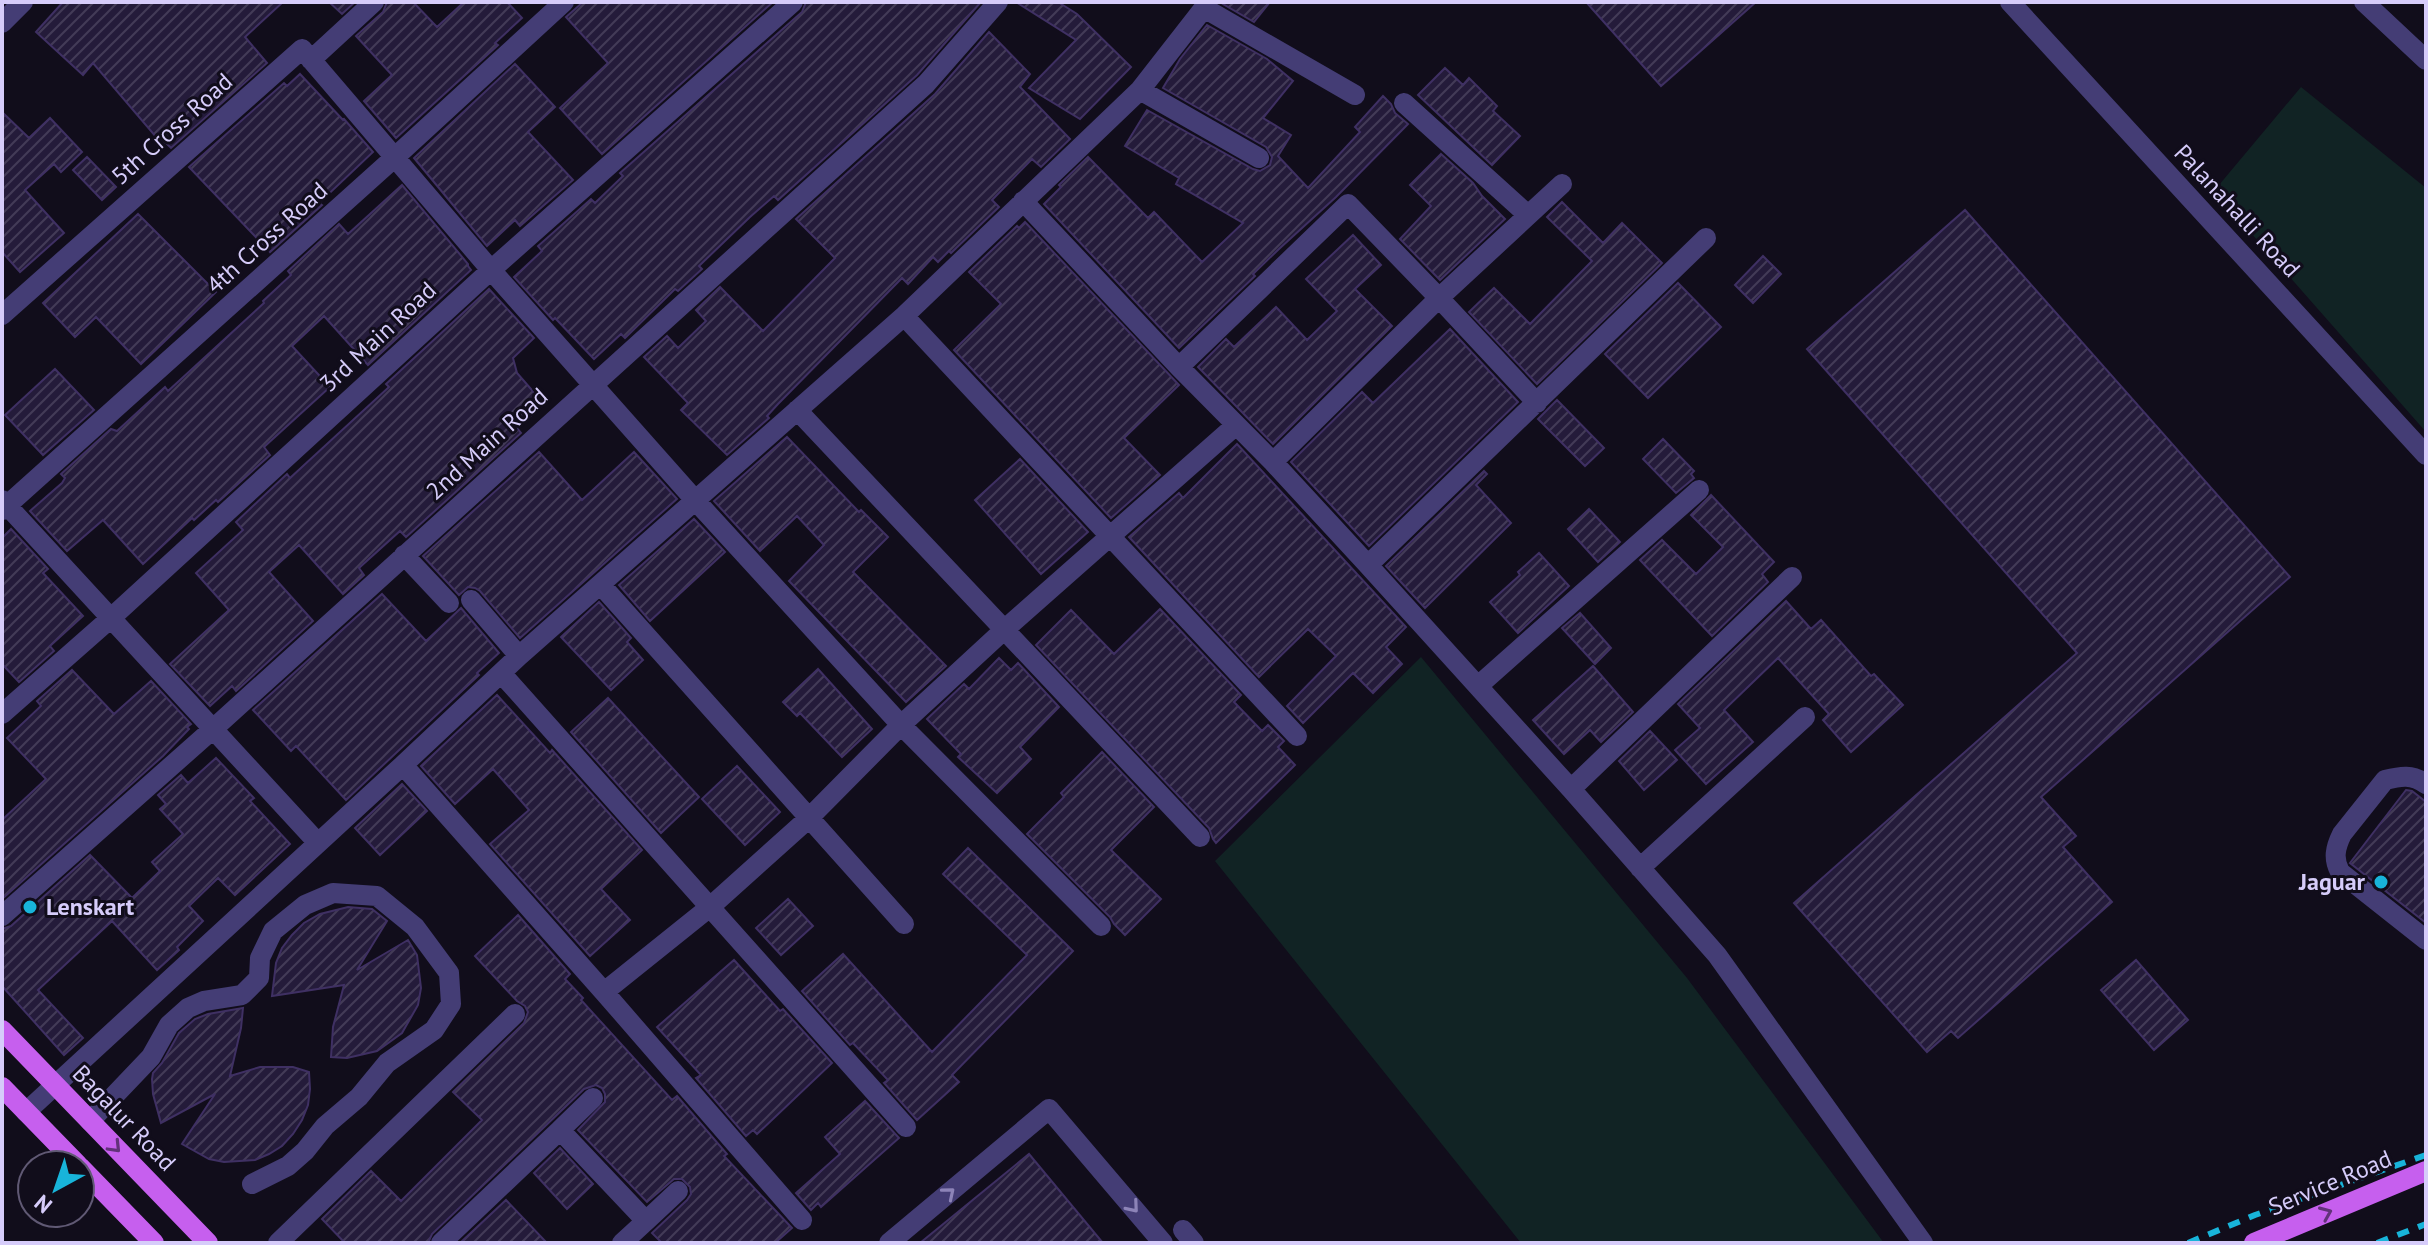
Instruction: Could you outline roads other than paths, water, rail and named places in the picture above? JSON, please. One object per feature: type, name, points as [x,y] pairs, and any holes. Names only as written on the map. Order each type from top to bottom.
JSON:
[{"type":"main road","name":"Bagalur Road","points":[[2,1030],[208,1243]]},
{"type":"main road","points":[[2,1087],[62,1149]]},
{"type":"main road","name":"Service Road","points":[[2254,1243],[2426,1171]]},
{"type":"main road","points":[[96,1183],[154,1243]]},
{"type":"street","points":[[2,23],[23,2]]},
{"type":"street","points":[[374,2],[311,60],[491,270],[695,500],[901,725],[1101,926]]},
{"type":"street","name":"4th Cross Road","points":[[4,505],[394,158],[564,2]]},
{"type":"street","name":"3rd Main Road","points":[[2,714],[491,270],[793,2]]},
{"type":"street","name":"2nd Main Road","points":[[2,916],[926,84],[998,2]]},
{"type":"street","name":"Palanahalli Road","points":[[2010,2],[2426,455]]},
{"type":"street","points":[[2364,2],[2426,60]]},
{"type":"street","points":[[26,1112],[519,656],[904,316],[1140,90],[1204,8],[1355,95]]},
{"type":"street","name":"5th Cross Road","points":[[2,315],[302,49],[311,60]]},
{"type":"street","points":[[1140,90],[1259,158]]},
{"type":"street","points":[[1404,103],[1528,215]]},
{"type":"street","points":[[1273,462],[1439,298],[1562,184]]},
{"type":"street","points":[[1023,201],[1368,565],[1717,955],[1923,1243]]},
{"type":"street","points":[[1179,367],[1348,204],[1537,403]]},
{"type":"street","points":[[1368,565],[1706,238]]},
{"type":"street","points":[[904,316],[1297,736]]},
{"type":"street","points":[[797,410],[1200,837]]},
{"type":"street","points":[[604,992],[710,907],[808,819],[901,725],[1005,629],[1235,426]]},
{"type":"street","points":[[1478,686],[1699,490]]},
{"type":"street","points":[[4,505],[318,843]]},
{"type":"street","points":[[404,555],[449,603]]},
{"type":"street","points":[[1571,789],[1792,577]]},
{"type":"street","points":[[601,585],[904,924]]},
{"type":"street","points":[[471,600],[519,656]]},
{"type":"street","points":[[501,673],[906,1127]]},
{"type":"street","points":[[1640,868],[1805,717]]},
{"type":"street","points":[[403,765],[802,1220]]},
{"type":"street","points":[[2426,784],[2417,777],[2407,776],[2385,780],[2342,834],[2335,855],[2340,872],[2426,940]]},
{"type":"street","points":[[90,1121],[151,1057],[169,1025],[188,1008],[204,1001],[242,995],[259,978],[260,958],[273,931],[305,905],[333,893],[377,896],[415,927],[449,973],[451,1004],[434,1030],[387,1063],[359,1097],[325,1126],[305,1151],[288,1166],[252,1184]]},
{"type":"street","points":[[278,1243],[515,1014]]},
{"type":"street","points":[[441,1243],[593,1098]]},
{"type":"street","points":[[889,1243],[1049,1109],[1163,1243]]},
{"type":"street","points":[[560,1130],[646,1221]]},
{"type":"street","points":[[622,1243],[678,1191]]},
{"type":"railway","points":[[2188,1243],[2255,1215],[2426,1155]]},
{"type":"railway","points":[[2377,1243],[2426,1224]]},
{"type":"place","name":"Jaguar","points":[[2381,882]]},
{"type":"place","name":"Lenskart","points":[[30,907]]}]
